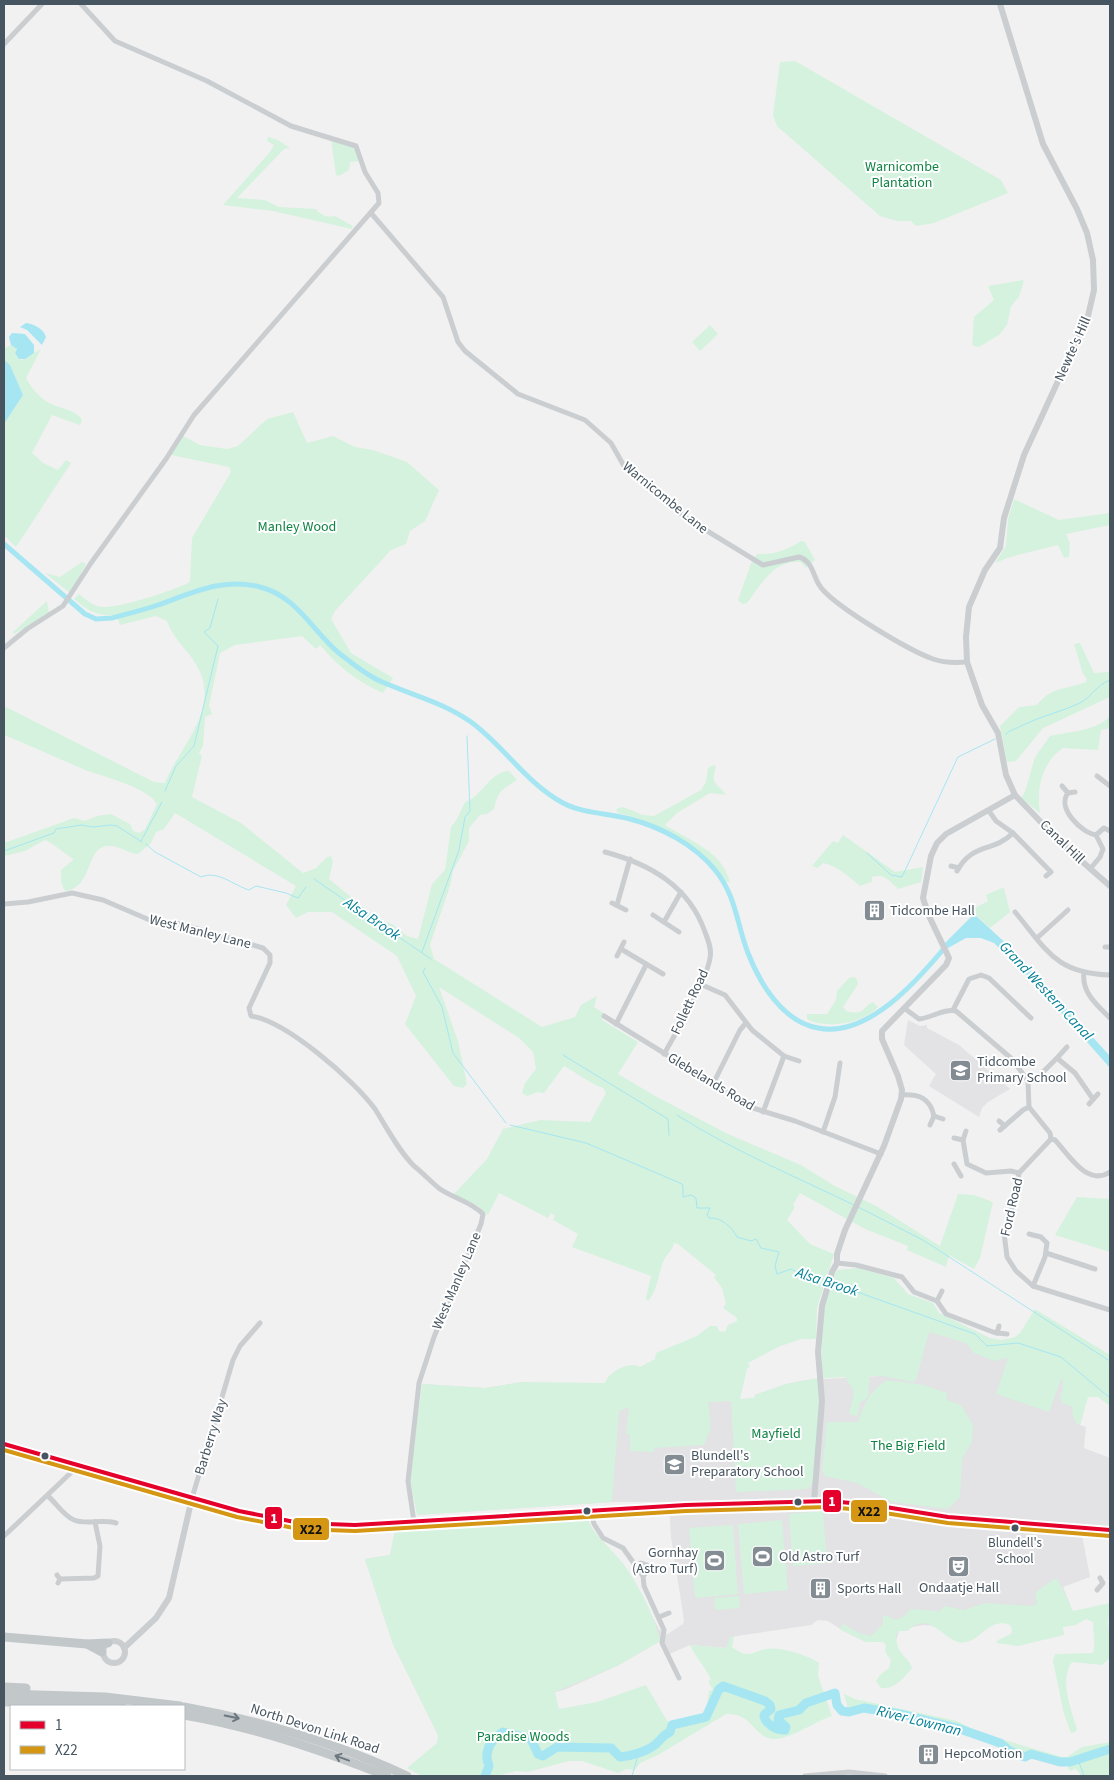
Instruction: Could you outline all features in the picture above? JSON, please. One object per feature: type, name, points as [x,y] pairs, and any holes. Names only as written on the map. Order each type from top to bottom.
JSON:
[{"type":"highway","points":[[4,1637],[87,1644],[112,1642]]},
{"type":"highway","points":[[87,1644],[102,1652]]},
{"type":"highway","points":[[4,1687],[171,1705]]},
{"type":"highway","points":[[4,1694],[70,1694]]},
{"type":"highway","points":[[4,1702],[54,1701],[108,1705]]},
{"type":"highway","name":"North Devon Link Road","points":[[185,1707],[236,1718],[304,1736],[350,1752],[407,1776]]},
{"type":"highway","name":"North Devon Link Road","points":[[185,1715],[302,1744],[387,1776]]},
{"type":"street","points":[[4,44],[42,4]]},
{"type":"street","points":[[4,648],[27,629],[63,606],[91,563],[166,459],[194,415],[246,358],[343,242],[372,213],[380,198],[365,172],[356,146],[291,126],[206,81],[115,41],[81,4]]},
{"type":"street","name":"Newte's Hill","points":[[1000,4],[1037,127],[1087,233],[1093,260],[1094,290],[1088,316],[1024,455],[1004,518],[1003,540],[1000,548],[985,570],[969,607],[966,637],[967,662],[982,705],[998,733],[1006,775],[1016,795]]},
{"type":"street","name":"Warnicombe Lane","points":[[372,213],[443,297],[458,342],[480,365],[504,384],[530,400],[579,417],[591,424],[611,443],[616,457],[624,466],[686,518],[723,542],[763,564],[793,558],[804,559],[811,566],[820,588],[829,597],[857,616],[932,659],[953,663],[967,662]]},
{"type":"street","points":[[1096,776],[1110,786]]},
{"type":"street","points":[[1062,786],[1068,794]]},
{"type":"street","points":[[1075,792],[1068,794],[1063,804],[1066,812],[1090,833],[1096,834],[1104,828],[1110,831]]},
{"type":"street","points":[[814,1501],[822,1401],[818,1343],[822,1306],[830,1278],[837,1263],[836,1254],[852,1214],[881,1154],[902,1095],[898,1076],[882,1034],[884,1028],[946,965],[949,958],[928,914],[923,898],[931,856],[937,843],[946,834],[1016,795]]},
{"type":"street","name":"Canal Hill","points":[[1016,795],[1061,843],[1110,886]]},
{"type":"street","points":[[989,811],[996,821],[1012,832],[1051,872],[1046,876]]},
{"type":"street","points":[[951,866],[958,870],[967,856],[1002,842],[1012,832]]},
{"type":"street","points":[[1090,869],[1103,852],[1096,834]]},
{"type":"street","name":"Follett Road","points":[[605,852],[630,859],[657,872],[681,892],[698,916],[710,948],[710,959],[700,984],[664,1054]]},
{"type":"street","points":[[626,910],[614,904],[630,859]]},
{"type":"street","points":[[664,922],[681,892]]},
{"type":"street","name":"West Manley Lane","points":[[4,904],[28,902],[72,893],[78,894],[110,902],[152,921],[181,924],[263,948],[270,955],[270,963],[249,1008],[251,1016],[271,1022],[292,1034],[338,1071],[365,1097],[413,1164],[439,1188],[478,1208],[483,1214],[469,1254],[434,1337],[418,1383],[408,1481],[414,1522]]},
{"type":"street","points":[[1037,938],[1068,910]]},
{"type":"street","points":[[1015,912],[1022,916],[1037,938],[1059,963],[1084,972],[1110,975]]},
{"type":"street","points":[[1055,912],[1059,917]]},
{"type":"street","points":[[653,915],[679,932]]},
{"type":"street","points":[[617,956],[624,942]]},
{"type":"street","points":[[620,949],[663,974]]},
{"type":"street","points":[[616,1024],[646,965]]},
{"type":"street","points":[[1084,972],[1083,980],[1086,991],[1110,1018]]},
{"type":"street","points":[[904,1008],[919,1019],[952,1010],[969,980],[981,975],[989,978],[1027,1017]]},
{"type":"street","points":[[700,984],[725,995],[746,1023],[784,1056],[799,1061]]},
{"type":"street","points":[[952,1010],[1012,1059],[1028,1080],[1029,1108],[1050,1133],[1051,1139],[1055,1140],[1087,1174],[1101,1176],[1110,1172]]},
{"type":"street","name":"Glebelands Road","points":[[604,1016],[713,1084],[763,1112],[881,1154]]},
{"type":"street","points":[[713,1084],[740,1030],[746,1023]]},
{"type":"street","points":[[997,1047],[1002,1041]]},
{"type":"street","points":[[1028,1080],[1038,1077],[1067,1047]]},
{"type":"street","points":[[763,1112],[784,1056]]},
{"type":"street","points":[[1057,1058],[1075,1073],[1096,1097],[1089,1104]]},
{"type":"street","points":[[823,1132],[834,1097],[840,1063]]},
{"type":"street","points":[[902,1095],[917,1095],[924,1098],[934,1116],[943,1119]]},
{"type":"street","points":[[999,1120],[1003,1128],[1029,1108]]},
{"type":"street","points":[[930,1125],[934,1116]]},
{"type":"street","points":[[966,1131],[963,1140],[968,1164]]},
{"type":"street","points":[[954,1138],[963,1140]]},
{"type":"street","name":"Ford Road","points":[[1051,1139],[1019,1173],[1015,1198],[1005,1225],[1004,1241],[1007,1257],[1016,1272],[1033,1286],[1110,1310]]},
{"type":"street","points":[[954,1164],[962,1176]]},
{"type":"street","points":[[968,1164],[985,1173],[1011,1171],[1019,1173]]},
{"type":"street","points":[[958,1169],[968,1164]]},
{"type":"street","points":[[1029,1234],[1046,1241],[1046,1254],[1033,1286]]},
{"type":"street","points":[[1046,1254],[1095,1269]]},
{"type":"street","points":[[837,1263],[856,1265],[902,1277],[914,1292],[937,1301],[946,1314],[997,1333],[1008,1334]]},
{"type":"street","points":[[937,1301],[942,1290]]},
{"type":"street","name":"Barberry Way","points":[[124,1648],[156,1618],[170,1594],[192,1498],[233,1360],[240,1346],[260,1323]]},
{"type":"street","points":[[997,1333],[999,1326]]},
{"type":"street","points":[[4,1444],[260,1516],[338,1525],[814,1501],[860,1503],[948,1518],[1110,1530]]},
{"type":"street","points":[[4,1536],[78,1466]]},
{"type":"street","points":[[48,1496],[72,1519],[94,1522],[103,1520],[116,1523]]},
{"type":"street","points":[[591,1511],[594,1524],[603,1538],[623,1548],[643,1576],[644,1586],[664,1630],[662,1643],[679,1678]]},
{"type":"street","points":[[58,1579],[89,1579],[98,1576],[100,1546],[94,1522]]},
{"type":"street","points":[[635,1566],[647,1565],[648,1573],[643,1576]]},
{"type":"street","points":[[1097,1590],[1101,1580],[1110,1582]]},
{"type":"street","points":[[659,1617],[669,1613]]},
{"type":"street","name":"Barberry Way","points":[[112,1642],[138,1634]]},
{"type":"street","points":[[112,1642],[124,1648],[122,1659],[115,1664],[106,1661],[102,1652],[112,1642]]},
{"type":"street","points":[[805,1776],[865,1773],[885,1776]]},
{"type":"shaded area","name":"Tidcombe Primary School","points":[[908,1020],[920,1026],[927,1025],[927,1028],[959,1045],[1010,1089],[988,1102],[982,1108],[979,1117],[929,1086],[936,1074],[904,1045]]},
{"type":"shaded area","name":"Blundell's School","points":[[930,1328],[1091,1385],[1080,1425],[1086,1427],[1084,1448],[1110,1458],[1110,1527],[1080,1525],[1090,1577],[1063,1587],[1073,1612],[999,1620],[943,1631],[933,1626],[923,1625],[912,1627],[907,1631],[899,1631],[896,1641],[866,1642],[828,1621],[818,1620],[811,1625],[731,1637],[726,1648],[690,1645],[665,1656],[660,1641],[619,1665],[564,1690],[490,1708],[438,1735],[393,1644],[365,1559],[390,1555],[396,1526],[545,1517],[588,1520],[594,1533],[624,1565],[659,1629],[666,1635],[683,1624],[684,1620],[671,1537],[669,1502],[612,1502],[417,1515],[422,1384],[485,1388],[522,1382],[732,1400],[754,1398],[755,1395],[786,1384],[807,1380],[916,1374]]},
{"type":"green space","name":"Warnicombe Plantation","points":[[795,61],[1001,180],[1008,193],[934,223],[916,226],[911,221],[897,221],[880,216],[777,126],[773,115],[780,62]]},
{"type":"green space","points":[[268,137],[278,140],[290,148],[284,149],[237,198],[265,200],[279,207],[316,209],[324,216],[335,216],[353,226],[352,229],[273,211],[223,205],[270,152],[274,145],[267,141]]},
{"type":"green space","points":[[331,139],[355,148],[359,161],[350,162],[349,170],[339,176],[336,175]]},
{"type":"green space","points":[[1024,280],[1019,297],[1011,306],[1007,325],[999,335],[979,347],[972,345],[974,317],[994,300],[988,286]]},
{"type":"green space","points":[[710,325],[718,334],[700,351],[692,342]]},
{"type":"green space","points":[[11,345],[17,349],[15,353],[22,360],[41,349],[26,378],[30,385],[44,400],[75,413],[82,420],[80,425],[52,415],[32,453],[43,463],[58,470],[66,460],[71,463],[16,547],[4,535],[4,424],[23,395],[10,365],[4,360],[4,349]]},
{"type":"green space","points":[[293,412],[307,443],[333,436],[355,447],[373,450],[407,462],[439,490],[425,521],[410,531],[406,544],[391,550],[335,611],[331,619],[351,653],[393,678],[383,693],[356,678],[341,667],[320,645],[316,649],[302,636],[235,645],[220,653],[209,706],[212,714],[205,717],[203,746],[199,753],[202,756],[192,797],[241,823],[303,873],[316,868],[327,857],[331,856],[333,862],[329,879],[378,919],[392,924],[407,936],[418,939],[432,884],[445,870],[451,827],[465,802],[477,795],[496,775],[509,771],[517,780],[501,791],[494,809],[487,814],[480,815],[469,828],[469,841],[453,871],[450,886],[430,945],[434,959],[542,1027],[575,1017],[581,1005],[597,996],[594,1007],[605,1014],[602,1020],[638,1042],[618,1074],[657,1097],[730,1135],[801,1165],[835,1186],[878,1207],[940,1246],[958,1194],[974,1195],[993,1202],[980,1258],[974,1269],[949,1255],[946,1267],[907,1250],[908,1246],[865,1229],[800,1193],[793,1205],[795,1207],[787,1220],[810,1244],[834,1254],[817,1308],[816,1339],[801,1339],[778,1347],[748,1363],[750,1366],[747,1369],[740,1399],[754,1398],[755,1395],[786,1384],[818,1378],[820,1392],[815,1479],[808,1489],[736,1492],[731,1401],[708,1402],[711,1428],[704,1445],[654,1448],[654,1452],[630,1451],[630,1435],[626,1434],[629,1407],[619,1411],[612,1502],[417,1515],[410,1479],[422,1384],[485,1388],[522,1382],[605,1383],[614,1372],[630,1365],[640,1367],[655,1359],[656,1353],[697,1336],[710,1326],[717,1326],[719,1331],[725,1332],[728,1325],[737,1321],[737,1318],[723,1308],[726,1304],[722,1288],[714,1277],[716,1275],[678,1244],[674,1243],[665,1258],[656,1287],[648,1301],[646,1298],[651,1276],[572,1247],[578,1234],[553,1220],[555,1216],[551,1213],[548,1218],[499,1193],[488,1215],[478,1206],[454,1194],[487,1159],[503,1129],[540,1120],[590,1122],[606,1093],[603,1088],[564,1066],[544,1093],[538,1092],[527,1096],[522,1093],[525,1083],[536,1069],[533,1052],[519,1038],[439,987],[458,1041],[467,1084],[463,1088],[454,1086],[405,1024],[416,996],[397,956],[332,912],[308,912],[296,918],[286,905],[296,886],[175,813],[164,829],[156,832],[151,843],[138,854],[112,846],[101,848],[92,859],[81,882],[75,888],[66,891],[62,884],[61,870],[74,859],[49,842],[45,840],[25,851],[4,856],[4,843],[74,818],[85,821],[97,816],[111,814],[130,824],[133,831],[140,833],[145,829],[157,804],[151,797],[132,786],[78,767],[4,735],[4,706],[154,782],[165,783],[200,716],[204,701],[204,687],[200,672],[170,629],[167,621],[156,616],[120,625],[116,615],[103,615],[93,612],[74,599],[79,594],[96,606],[111,607],[147,598],[190,582],[192,538],[231,472],[229,467],[171,455],[183,436],[200,445],[227,449],[238,446],[267,419]]},
{"type":"green space","points":[[1014,499],[1059,520],[1110,513],[1110,525],[1066,534],[1070,543],[1069,557],[1064,558],[1058,545],[995,563],[1006,546],[1008,519]]},
{"type":"green space","points":[[801,541],[805,542],[815,560],[806,568],[801,562],[784,564],[770,574],[747,603],[742,604],[738,600],[752,561],[757,554],[769,554],[780,551]]},
{"type":"green space","points":[[82,562],[86,564],[70,593],[45,573],[60,577]]},
{"type":"green space","points":[[47,601],[49,613],[14,634],[13,632]]},
{"type":"green space","points":[[1080,643],[1094,673],[1110,672],[1110,697],[1043,728],[1016,761],[1007,762],[1000,726],[1019,707],[1037,705],[1054,691],[1086,682],[1087,679],[1083,674],[1074,644]]},
{"type":"green space","points":[[1110,716],[1110,728],[1101,730],[1098,750],[1063,748],[1050,761],[1045,768],[1040,786],[1040,813],[1021,798],[1025,792],[1035,757],[1050,736],[1090,728],[1098,725]]},
{"type":"green space","points":[[714,765],[716,767],[714,773],[715,783],[726,795],[710,793],[677,813],[665,825],[713,855],[726,871],[730,882],[727,882],[704,856],[679,837],[650,823],[618,813],[616,809],[623,807],[643,815],[654,816],[701,790],[706,782],[708,768]]},
{"type":"green space","points":[[843,835],[895,872],[923,867],[921,882],[898,889],[886,878],[876,876],[872,877],[872,882],[860,886],[834,867],[823,863],[818,868],[812,866],[833,841],[838,843]]},
{"type":"green space","points":[[1004,888],[1010,912],[990,928],[974,913],[973,909],[988,901],[986,895]]},
{"type":"green space","points":[[854,977],[857,979],[858,984],[843,1007],[846,1011],[860,1012],[873,1002],[878,1007],[863,1017],[844,1023],[824,1024],[807,1019],[807,1014],[827,1014],[836,1000],[837,991],[849,978]]},
{"type":"green space","points":[[1077,1197],[1110,1199],[1110,1252],[1055,1235]]},
{"type":"green space","points":[[858,1268],[894,1278],[908,1294],[933,1303],[939,1313],[990,1338],[1001,1340],[1015,1337],[1020,1333],[1035,1309],[1110,1355],[1110,1406],[1098,1397],[1088,1397],[1080,1425],[1077,1424],[1072,1414],[1073,1407],[1062,1403],[1060,1398],[1063,1388],[1062,1377],[1049,1412],[996,1394],[1008,1358],[994,1361],[974,1353],[966,1343],[929,1332],[916,1380],[913,1382],[882,1376],[870,1376],[868,1397],[860,1403],[858,1416],[849,1414],[854,1391],[845,1377],[823,1378],[823,1321],[832,1278],[838,1270]]},
{"type":"green space","name":"The Big Field","points":[[887,1380],[924,1385],[947,1393],[947,1400],[961,1405],[973,1425],[972,1442],[962,1459],[960,1497],[948,1509],[892,1502],[857,1483],[825,1476],[822,1470],[827,1422],[858,1422],[868,1398],[876,1388]]},
{"type":"green space","points":[[823,1511],[827,1563],[793,1566],[789,1514]]},
{"type":"green space","name":"Paradise Woods","points":[[545,1517],[588,1520],[595,1533],[620,1559],[630,1573],[646,1601],[660,1641],[619,1665],[555,1692],[559,1709],[597,1702],[646,1685],[669,1724],[697,1717],[706,1712],[709,1691],[713,1690],[708,1681],[711,1680],[709,1675],[690,1645],[726,1648],[730,1637],[734,1636],[732,1647],[742,1653],[749,1654],[771,1648],[801,1654],[819,1663],[818,1676],[832,1716],[787,1737],[773,1739],[760,1734],[742,1717],[726,1714],[658,1755],[640,1763],[635,1770],[626,1769],[618,1773],[582,1761],[569,1761],[528,1772],[516,1771],[497,1776],[422,1776],[407,1768],[437,1743],[438,1735],[393,1644],[365,1559],[390,1555],[396,1526]]},
{"type":"green space","name":"Old Astro Turf","points":[[782,1520],[788,1590],[744,1594],[738,1524]]},
{"type":"green space","name":"Gornhay (Astro Turf)","points":[[733,1525],[738,1594],[695,1598],[689,1528]]},
{"type":"green space","points":[[1054,1579],[1058,1580],[1073,1611],[1110,1603],[1108,1624],[1110,1631],[1109,1659],[1102,1665],[1072,1662],[1068,1670],[1066,1678],[1067,1695],[1077,1729],[1071,1733],[1064,1714],[1053,1661],[1055,1654],[1093,1653],[1093,1622],[1086,1619],[1076,1625],[1063,1627],[1064,1635],[1018,1646],[996,1643],[998,1640],[1011,1634],[1010,1625],[1002,1623],[965,1642],[952,1640],[929,1624],[915,1625],[907,1631],[899,1631],[896,1635],[898,1647],[912,1668],[906,1676],[894,1685],[886,1688],[881,1688],[876,1681],[889,1668],[891,1660],[885,1652],[886,1645],[883,1642],[866,1642],[839,1629],[844,1624],[859,1633],[871,1636],[883,1624],[883,1617],[886,1615],[895,1620],[905,1616],[910,1609],[940,1611],[944,1606],[965,1610],[984,1603],[1032,1606],[1037,1604],[1035,1593]]},
{"type":"green space","points":[[739,1596],[740,1608],[715,1610],[714,1598]]},
{"type":"green space","points":[[844,1694],[855,1699],[957,1721],[980,1733],[1062,1757],[1067,1757],[1082,1747],[1110,1742],[1110,1776],[1081,1776],[1076,1769],[1070,1771],[1068,1760],[1013,1751],[1000,1742],[960,1727],[868,1707],[848,1708]]},
{"type":"water","points":[[26,323],[41,329],[46,337],[42,345],[27,330],[20,327]]},
{"type":"water","points":[[12,333],[25,334],[34,345],[34,353],[25,359],[19,359],[15,353],[17,349],[11,345],[9,337]]},
{"type":"water","points":[[4,360],[10,365],[23,395],[4,424]]},
{"type":"water","points":[[974,914],[1010,947],[1110,1056],[1110,1068],[1033,981],[994,943],[981,938],[966,938],[948,948],[945,943]]},
{"type":"waterway","name":"Grand Western Canal","points":[[4,544],[85,614],[96,619],[112,618],[135,612],[196,591],[221,585],[247,584],[260,587],[284,598],[304,616],[330,645],[359,669],[380,681],[449,709],[471,722],[494,742],[526,775],[550,795],[571,807],[642,822],[677,838],[698,853],[722,880],[732,900],[748,953],[766,989],[784,1010],[805,1024],[818,1028],[837,1029],[855,1024],[873,1015],[906,990],[946,946]]},
{"type":"waterway","points":[[165,791],[176,766],[194,746],[218,646],[204,632],[210,628],[218,599]]},
{"type":"waterway","points":[[1006,734],[1030,722],[1080,703],[1101,685],[1110,680]]},
{"type":"waterway","points":[[422,952],[459,850],[465,817],[470,811],[467,736]]},
{"type":"waterway","points":[[867,853],[891,875],[902,877],[958,757],[995,739]]},
{"type":"waterway","points":[[141,841],[162,802]]},
{"type":"waterway","name":"Alsa Brook","points":[[4,851],[54,833],[56,829],[81,825],[93,827],[117,826],[142,842]]},
{"type":"waterway","name":"Alsa Brook","points":[[146,844],[155,852],[201,877],[213,875],[249,890],[256,886],[286,893],[298,898],[306,887]]},
{"type":"waterway","name":"Alsa Brook","points":[[314,879],[431,959]]},
{"type":"waterway","name":"Alsa Brook","points":[[425,968],[423,972],[442,1007],[453,1053],[506,1123]]},
{"type":"waterway","points":[[563,1055],[668,1119],[669,1135]]},
{"type":"waterway","points":[[677,1115],[741,1151],[854,1205]]},
{"type":"waterway","name":"Alsa Brook","points":[[510,1125],[586,1143],[680,1183],[683,1185],[683,1197],[691,1195],[696,1198],[697,1208],[710,1208],[707,1215],[709,1218],[718,1219],[726,1223],[737,1237],[751,1241],[756,1239],[761,1248],[779,1252],[775,1266],[777,1274],[791,1269],[802,1275],[826,1280]]},
{"type":"waterway","points":[[858,1207],[923,1240],[1108,1360]]},
{"type":"waterway","name":"Alsa Brook","points":[[832,1283],[975,1334],[987,1346],[1018,1343],[1061,1357],[1110,1398]]},
{"type":"waterway","name":"River Lowman","points":[[485,1776],[489,1766],[487,1761],[489,1746],[503,1732],[531,1739],[538,1754],[543,1756],[557,1747],[611,1748],[620,1757],[640,1752],[655,1745],[664,1735],[670,1732],[672,1725],[706,1717],[719,1689],[723,1686],[765,1701],[770,1705],[771,1709],[764,1715],[766,1721],[771,1726],[782,1730],[785,1730],[786,1727],[778,1720],[779,1715],[799,1710],[806,1703],[835,1693],[837,1705],[842,1711],[849,1712],[864,1708],[905,1715],[957,1728],[1000,1743],[1010,1751],[1025,1757],[1031,1754],[1060,1762],[1070,1762],[1110,1749]]},
{"type":"waterway","points":[[632,1776],[639,1752]]},
{"type":"waterway","points":[[1078,1760],[1084,1776]]},
{"type":"transit line","name":"1","points":[[4,1444],[239,1511],[300,1523],[355,1525],[686,1505],[829,1501],[873,1505],[948,1517],[1110,1530]]},
{"type":"transit line","name":"X22","points":[[4,1450],[237,1517],[299,1529],[355,1531],[686,1511],[829,1507],[872,1511],[948,1523],[1110,1536]]},
{"type":"place","name":"Tidcombe Hall","points":[[874,911]]},
{"type":"place","name":"Tidcombe Primary School","points":[[961,1070]]},
{"type":"place","name":"Blundell's Preparatory School","points":[[675,1464]]},
{"type":"place","name":"Blundell's School","points":[[1015,1528]]},
{"type":"place","name":"Old Astro Turf","points":[[763,1557]]},
{"type":"place","name":"Gornhay (Astro Turf)","points":[[714,1561]]},
{"type":"place","name":"Ondaatje Hall","points":[[959,1566]]},
{"type":"place","name":"Sports Hall","points":[[821,1589]]},
{"type":"place","name":"HepcoMotion","points":[[928,1754]]},
{"type":"park label","name":"Manley Wood","points":[[297,527]]},
{"type":"park label","name":"Mayfield","points":[[776,1434]]}]
